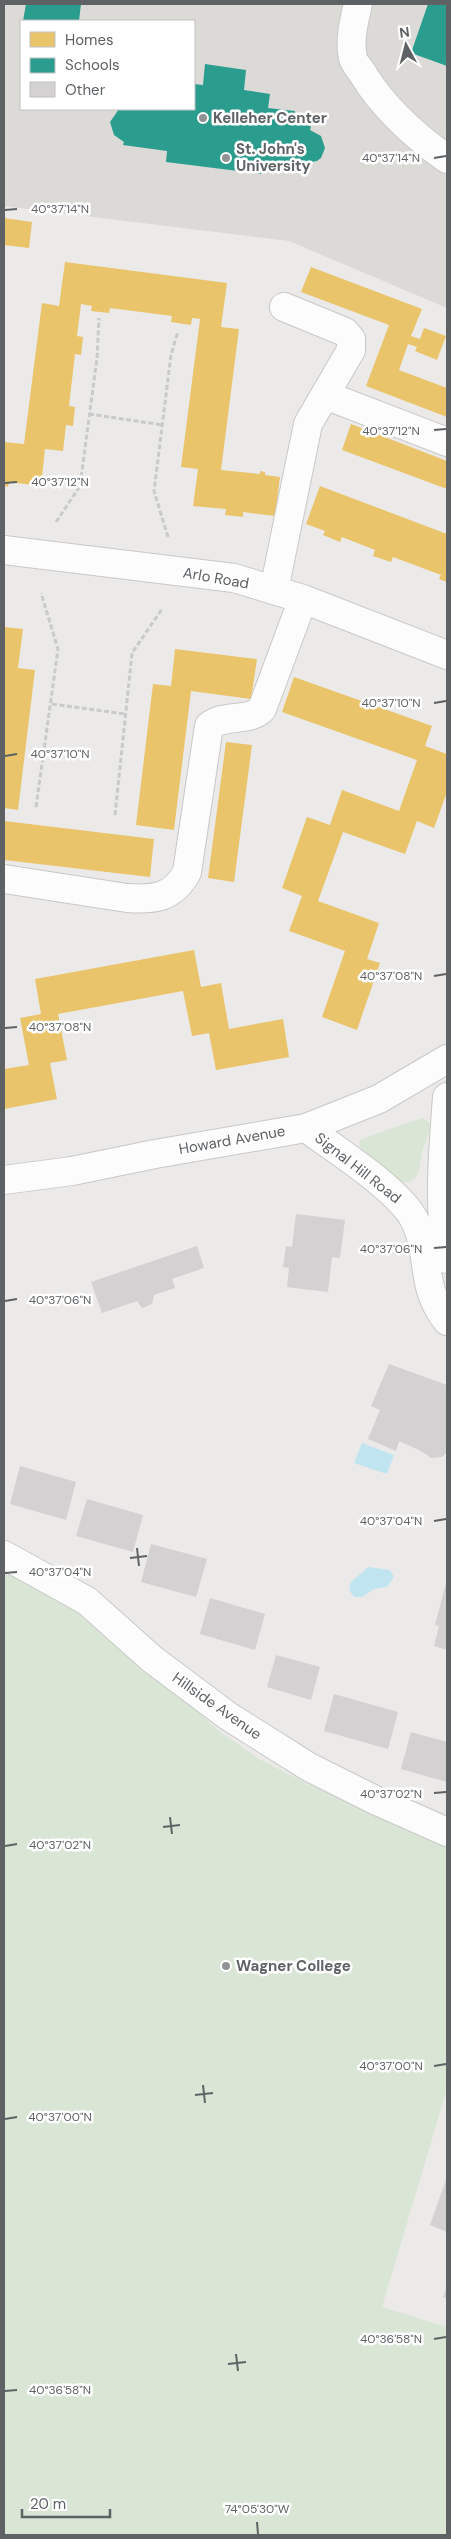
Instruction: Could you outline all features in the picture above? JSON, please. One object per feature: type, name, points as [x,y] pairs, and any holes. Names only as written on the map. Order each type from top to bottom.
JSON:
[{"type":"street","points":[[358,4],[352,30],[353,59],[373,91],[392,112],[417,138],[447,159]]},
{"type":"street","points":[[274,590],[308,424],[351,350],[351,339],[345,332],[284,307]]},
{"type":"street","points":[[325,395],[447,442]]},
{"type":"street","name":"Arlo Road","points":[[4,550],[234,578],[304,599],[447,655]]},
{"type":"street","points":[[4,879],[141,899],[163,896],[181,884],[187,872],[209,726],[223,718],[255,715],[262,709],[304,599]]},
{"type":"street","name":"Howard Avenue","points":[[4,1180],[72,1171],[155,1154],[306,1128],[379,1099],[447,1059]]},
{"type":"street","points":[[437,1243],[445,1190],[443,1152],[447,1097]]},
{"type":"street","name":"Signal Hill Road","points":[[306,1128],[400,1198],[415,1221],[437,1243],[427,1282],[436,1306],[447,1321]]},
{"type":"street","name":"Hillside Avenue","points":[[4,1555],[87,1601],[152,1659],[236,1721],[315,1770],[377,1802],[447,1832]]},
{"type":"path","points":[[56,522],[80,486],[99,318]]},
{"type":"path","points":[[168,537],[154,491],[171,355],[178,331]]},
{"type":"path","points":[[89,414],[162,425]]},
{"type":"path","points":[[36,806],[52,704],[58,649],[41,593]]},
{"type":"path","points":[[115,814],[132,653],[162,609]]},
{"type":"path","points":[[52,704],[125,714]]},
{"type":"shaded area","name":"St. John's University","points":[[4,4],[447,4],[447,308],[289,241],[4,206]]},
{"type":"green space","points":[[422,1118],[429,1122],[429,1133],[422,1152],[418,1173],[409,1182],[393,1179],[377,1167],[360,1147],[359,1141],[364,1138]]},
{"type":"green space","name":"Wagner College","points":[[4,1565],[73,1601],[219,1731],[261,1760],[378,1817],[447,1843],[447,2089],[382,2307],[447,2327],[447,2535],[4,2535]]},
{"type":"water","points":[[362,1443],[394,1455],[387,1474],[354,1463]]},
{"type":"water","points":[[368,1567],[390,1570],[394,1577],[387,1587],[374,1589],[362,1597],[354,1597],[349,1590],[351,1582]]},
{"type":"building: Homes","points":[[4,218],[32,222],[29,248],[4,245]]},
{"type":"building: Homes","points":[[65,262],[227,283],[221,327],[239,329],[221,470],[260,474],[260,471],[265,472],[265,475],[280,477],[275,516],[243,512],[243,517],[225,515],[226,509],[193,506],[198,469],[181,467],[200,319],[192,318],[191,325],[171,322],[172,316],[110,308],[109,313],[91,311],[92,306],[81,304],[77,336],[83,337],[81,355],[75,354],[69,406],[75,407],[73,426],[66,425],[63,451],[45,449],[41,486],[9,482],[8,487],[4,486],[4,442],[24,444],[42,303],[59,306]]},
{"type":"building: Homes","points":[[311,267],[422,309],[411,336],[420,339],[424,328],[446,336],[437,360],[415,351],[417,347],[408,344],[399,370],[447,388],[447,417],[366,386],[389,325],[301,292]]},
{"type":"building: Homes","points":[[351,424],[447,461],[447,489],[342,450]]},
{"type":"building: Homes","points":[[320,486],[447,534],[447,582],[439,579],[441,575],[393,557],[391,562],[373,556],[375,550],[342,537],[340,542],[323,535],[325,531],[306,524]]},
{"type":"building: Homes","points":[[4,627],[23,629],[18,668],[35,670],[18,810],[4,808]]},
{"type":"building: Homes","points":[[175,649],[257,659],[251,699],[191,691],[174,830],[136,825],[153,684],[171,686]]},
{"type":"building: Homes","points":[[294,677],[432,726],[425,746],[447,754],[447,792],[434,828],[417,821],[405,854],[343,832],[318,901],[379,923],[367,959],[380,963],[357,1030],[322,1017],[345,951],[289,931],[302,896],[282,888],[307,817],[330,825],[342,790],[399,811],[417,760],[282,712]]},
{"type":"building: Homes","points":[[226,742],[252,745],[234,882],[208,878]]},
{"type":"building: Homes","points":[[4,821],[154,839],[150,877],[4,860]]},
{"type":"building: Homes","points":[[194,950],[201,987],[221,983],[229,1029],[283,1019],[289,1057],[216,1070],[209,1033],[192,1036],[183,991],[58,1014],[67,1060],[50,1063],[57,1099],[4,1109],[4,1069],[29,1065],[20,1018],[41,1014],[35,979]]},
{"type":"building: Schools","points":[[26,4],[81,4],[79,20],[23,20]]},
{"type":"building: Schools","points":[[428,4],[447,4],[447,66],[411,53]]},
{"type":"building: Schools","name":"Kelleher Center","points":[[205,64],[246,70],[244,90],[270,94],[268,108],[295,111],[293,124],[311,126],[310,130],[321,136],[325,148],[321,158],[317,161],[306,163],[305,167],[263,161],[261,174],[166,162],[167,151],[123,145],[124,142],[114,135],[110,122],[118,110],[195,110],[195,84],[203,85]]},
{"type":"building: Other","points":[[296,1214],[345,1220],[340,1258],[332,1257],[328,1292],[287,1287],[289,1268],[283,1267],[286,1246],[292,1247]]},
{"type":"building: Other","points":[[197,1246],[204,1268],[172,1279],[175,1288],[154,1295],[152,1304],[142,1308],[137,1301],[102,1313],[91,1282]]},
{"type":"building: Other","points":[[389,1364],[447,1385],[447,1452],[442,1457],[431,1458],[399,1441],[396,1451],[368,1439],[380,1410],[371,1406]]},
{"type":"building: Other","points":[[20,1466],[76,1482],[66,1520],[10,1504]]},
{"type":"building: Other","points":[[87,1499],[143,1515],[133,1552],[76,1536]]},
{"type":"building: Other","points":[[151,1544],[207,1559],[196,1597],[141,1582]]},
{"type":"building: Other","points":[[447,1579],[447,1650],[434,1646],[439,1626],[435,1625]]},
{"type":"building: Other","points":[[210,1598],[265,1614],[255,1650],[200,1634]]},
{"type":"building: Other","points":[[276,1655],[320,1667],[311,1700],[267,1687]]},
{"type":"building: Other","points":[[334,1694],[398,1712],[388,1749],[324,1731]]},
{"type":"building: Other","points":[[411,1732],[447,1742],[447,1782],[401,1769]]},
{"type":"building: Other","points":[[447,2177],[447,2232],[430,2225]]},
{"type":"building: Other","points":[[447,2287],[447,2298],[443,2297]]},
{"type":"place","name":"Kelleher Center","points":[[203,118]]},
{"type":"place","name":"St. John's University","points":[[226,158]]},
{"type":"place","name":"Wagner College","points":[[226,1966]]}]
